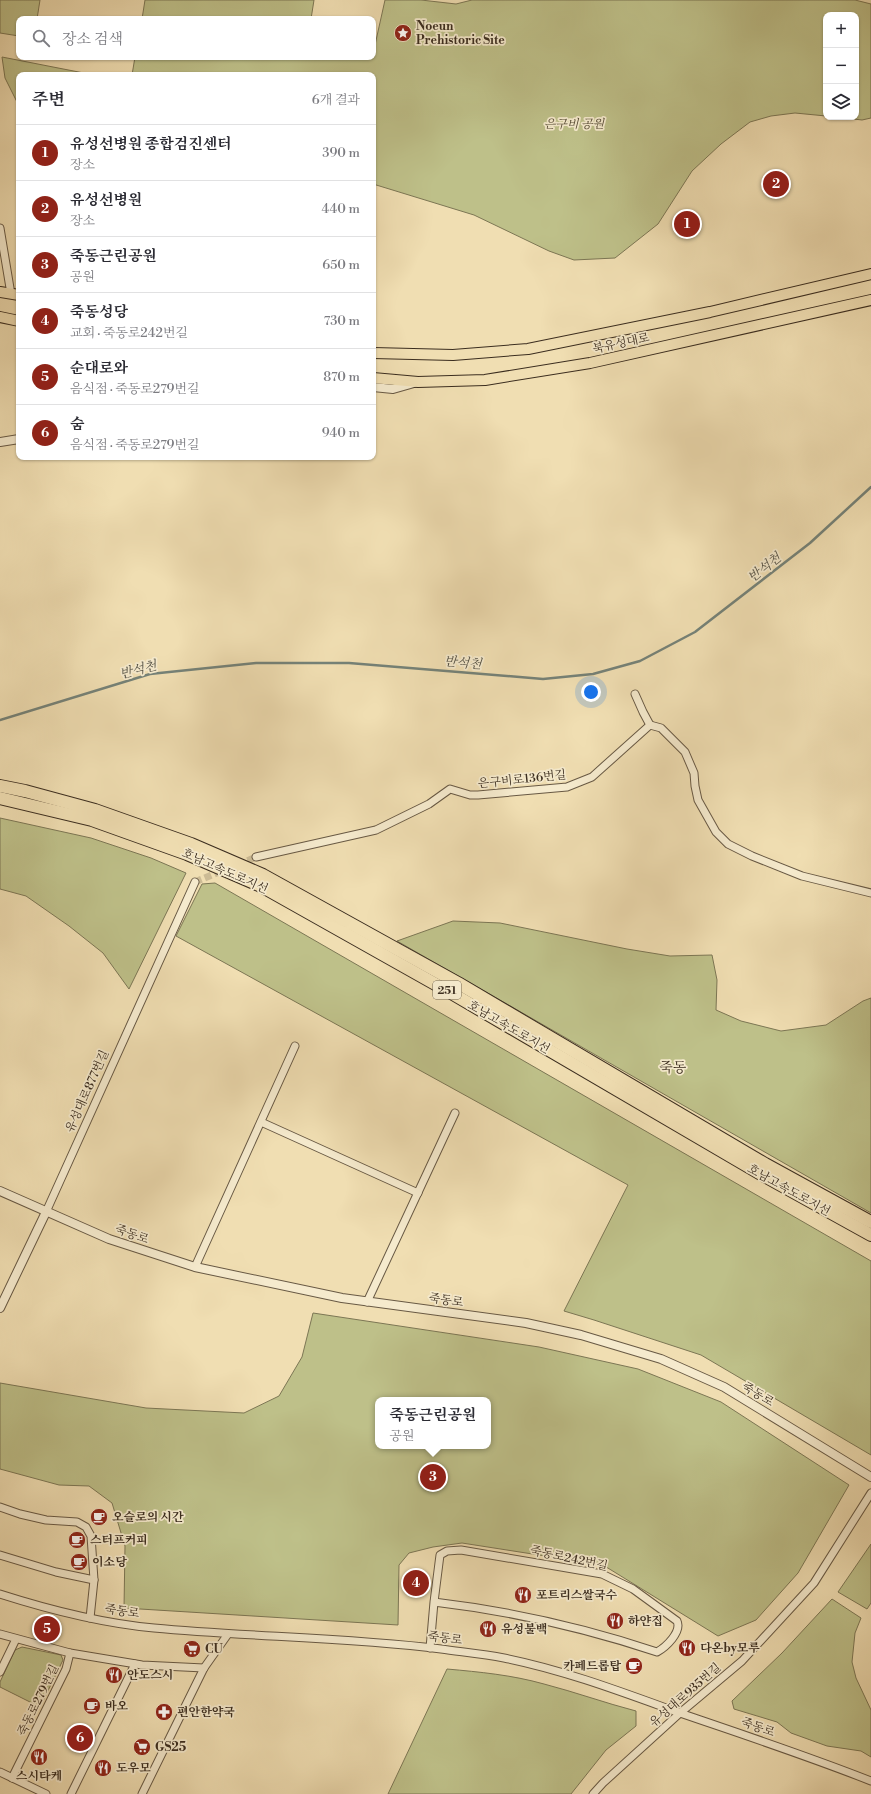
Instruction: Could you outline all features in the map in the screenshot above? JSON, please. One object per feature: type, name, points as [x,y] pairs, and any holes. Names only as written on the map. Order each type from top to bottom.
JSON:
[{"type":"highway","name":"호남고속도로지선","points":[[0,786],[25,791],[95,810],[191,844],[263,875],[458,984],[765,1164],[871,1222]]},
{"type":"highway","name":"호남고속도로지선","points":[[0,798],[92,820],[187,854],[261,886],[453,994],[761,1174],[871,1235]]},
{"type":"main road","name":"북유성대로","points":[[376,353],[453,355],[528,349],[710,312],[871,274]]},
{"type":"main road","points":[[0,292],[15,295]]},
{"type":"main road","name":"북유성대로","points":[[376,378],[418,382],[484,380],[590,363],[871,300]]},
{"type":"main road","points":[[0,317],[16,320]]},
{"type":"street","points":[[0,228],[15,295]]},
{"type":"street","points":[[376,387],[393,389],[418,382]]},
{"type":"street","points":[[0,442],[16,439]]},
{"type":"street","points":[[635,694],[650,725],[661,728],[685,752],[694,773],[698,800],[716,832],[728,844],[752,856],[802,876],[871,893]]},
{"type":"street","name":"은구비로136번길","points":[[256,857],[376,830],[424,807],[450,789],[470,795],[478,795],[567,787],[579,783],[592,777],[650,725]]},
{"type":"street","name":"유성대로877번길","points":[[0,1308],[46,1212],[195,882]]},
{"type":"street","points":[[195,1267],[295,1046]]},
{"type":"street","points":[[367,1302],[455,1113]]},
{"type":"street","points":[[261,1122],[418,1193]]},
{"type":"street","name":"죽동로","points":[[0,1191],[109,1239],[195,1267],[237,1277],[367,1302],[526,1323],[581,1335],[661,1359],[724,1387],[871,1477]]},
{"type":"street","name":"유성대로935번길","points":[[594,1794],[608,1778],[680,1713],[742,1661],[814,1583],[871,1493]]},
{"type":"street","points":[[0,1507],[20,1514],[46,1520],[77,1522],[86,1527],[91,1536],[94,1580],[90,1618]]},
{"type":"street","name":"죽동로242번길","points":[[430,1648],[434,1602],[440,1555],[447,1551],[461,1550],[602,1574],[633,1589],[677,1620],[678,1630],[665,1648],[657,1652],[618,1639],[506,1612],[434,1602]]},
{"type":"street","points":[[0,1555],[56,1572],[94,1580]]},
{"type":"street","name":"죽동로","points":[[0,1594],[57,1611],[153,1628],[228,1634],[353,1640],[505,1658],[561,1673],[632,1695],[808,1757],[871,1781]]},
{"type":"street","name":"죽동로279번길","points":[[0,1634],[70,1653],[135,1664],[204,1668]]},
{"type":"street","points":[[142,1794],[204,1668],[228,1634]]},
{"type":"street","points":[[0,1672],[16,1639]]},
{"type":"street","name":"죽동로279번길","points":[[12,1778],[66,1670],[70,1653]]},
{"type":"street","points":[[71,1794],[135,1664]]},
{"type":"street","points":[[0,1772],[46,1794]]},
{"type":"green space","points":[[0,0],[40,0],[37,16],[16,16],[16,36],[0,33]]},
{"type":"green space","points":[[145,0],[314,0],[311,16],[142,16]]},
{"type":"green space","name":"은구비 공원","points":[[385,0],[421,0],[456,4],[472,0],[855,0],[871,4],[871,118],[859,120],[859,12],[823,12],[823,116],[795,113],[771,116],[750,122],[721,144],[692,171],[658,224],[615,258],[574,260],[549,251],[474,215],[376,185],[376,72],[132,72],[134,60],[376,60],[376,40]]},
{"type":"green space","points":[[2,57],[79,72],[16,72],[16,100],[5,78]]},
{"type":"green space","points":[[0,818],[91,838],[151,858],[186,873],[129,989],[103,953],[69,926],[26,896],[0,889]]},
{"type":"green space","points":[[215,883],[871,1261],[871,1455],[701,1355],[564,1311],[628,1185],[176,936],[202,884]]},
{"type":"green space","points":[[453,921],[500,923],[627,949],[670,956],[712,955],[717,980],[716,1010],[741,1021],[781,1031],[826,1025],[863,1001],[871,998],[871,1213],[397,941]]},
{"type":"green space","points":[[313,1313],[539,1347],[638,1369],[721,1402],[849,1485],[798,1573],[756,1620],[718,1636],[603,1565],[462,1543],[433,1547],[409,1553],[399,1565],[398,1625],[124,1608],[125,1546],[112,1503],[89,1486],[59,1485],[0,1469],[0,1383],[146,1408],[244,1413],[279,1396],[302,1357]]},
{"type":"green space","points":[[871,1544],[871,1603],[867,1609],[838,1592]]},
{"type":"green space","points":[[832,1599],[861,1618],[855,1633],[852,1662],[856,1678],[871,1710],[871,1757],[861,1751],[827,1746],[791,1733],[777,1722],[734,1709],[732,1701],[782,1653]]},
{"type":"green space","points":[[22,1647],[61,1655],[63,1660],[40,1707],[0,1687],[0,1682],[15,1650]]},
{"type":"green space","points":[[447,1669],[520,1678],[636,1711],[636,1726],[606,1750],[571,1794],[388,1794]]},
{"type":"waterway","name":"반석천","points":[[0,720],[150,674],[256,663],[349,663],[543,679],[593,674],[640,661],[695,632],[810,543],[871,487]]},
{"type":"tunnel","points":[[238,865],[256,857]]},
{"type":"tunnel","points":[[195,882],[224,870]]},
{"type":"place","name":"Noeun Prehistoric Site","points":[[403,33]]},
{"type":"place","name":"유성선병원","points":[[776,184]]},
{"type":"place","name":"유성선병원 종합검진센터","points":[[687,224]]},
{"type":"place","name":"죽동근린공원","points":[[433,1477]]},
{"type":"place","name":"오슬로의 시간","points":[[99,1517]]},
{"type":"place","name":"스터프커피","points":[[77,1540]]},
{"type":"place","name":"이소당","points":[[79,1562]]},
{"type":"place","name":"죽동성당","points":[[416,1583]]},
{"type":"place","name":"포트리스쌀국수","points":[[523,1595]]},
{"type":"place","name":"하얀집","points":[[615,1621]]},
{"type":"place","name":"순대로와","points":[[47,1629]]},
{"type":"place","name":"유성불백","points":[[488,1629]]},
{"type":"place","name":"다온by모루","points":[[687,1648]]},
{"type":"place","name":"CU","points":[[192,1649]]},
{"type":"place","name":"카페드롭탑","points":[[634,1666]]},
{"type":"place","name":"안도스시","points":[[114,1675]]},
{"type":"place","name":"바오","points":[[92,1706]]},
{"type":"place","name":"편안한약국","points":[[164,1712]]},
{"type":"place","name":"숨","points":[[80,1738]]},
{"type":"place","name":"GS25","points":[[142,1747]]},
{"type":"place","name":"스시타케","points":[[39,1757]]},
{"type":"place","name":"도우모","points":[[103,1768]]},
{"type":"district","name":"죽동","points":[[673,1067]]}]
